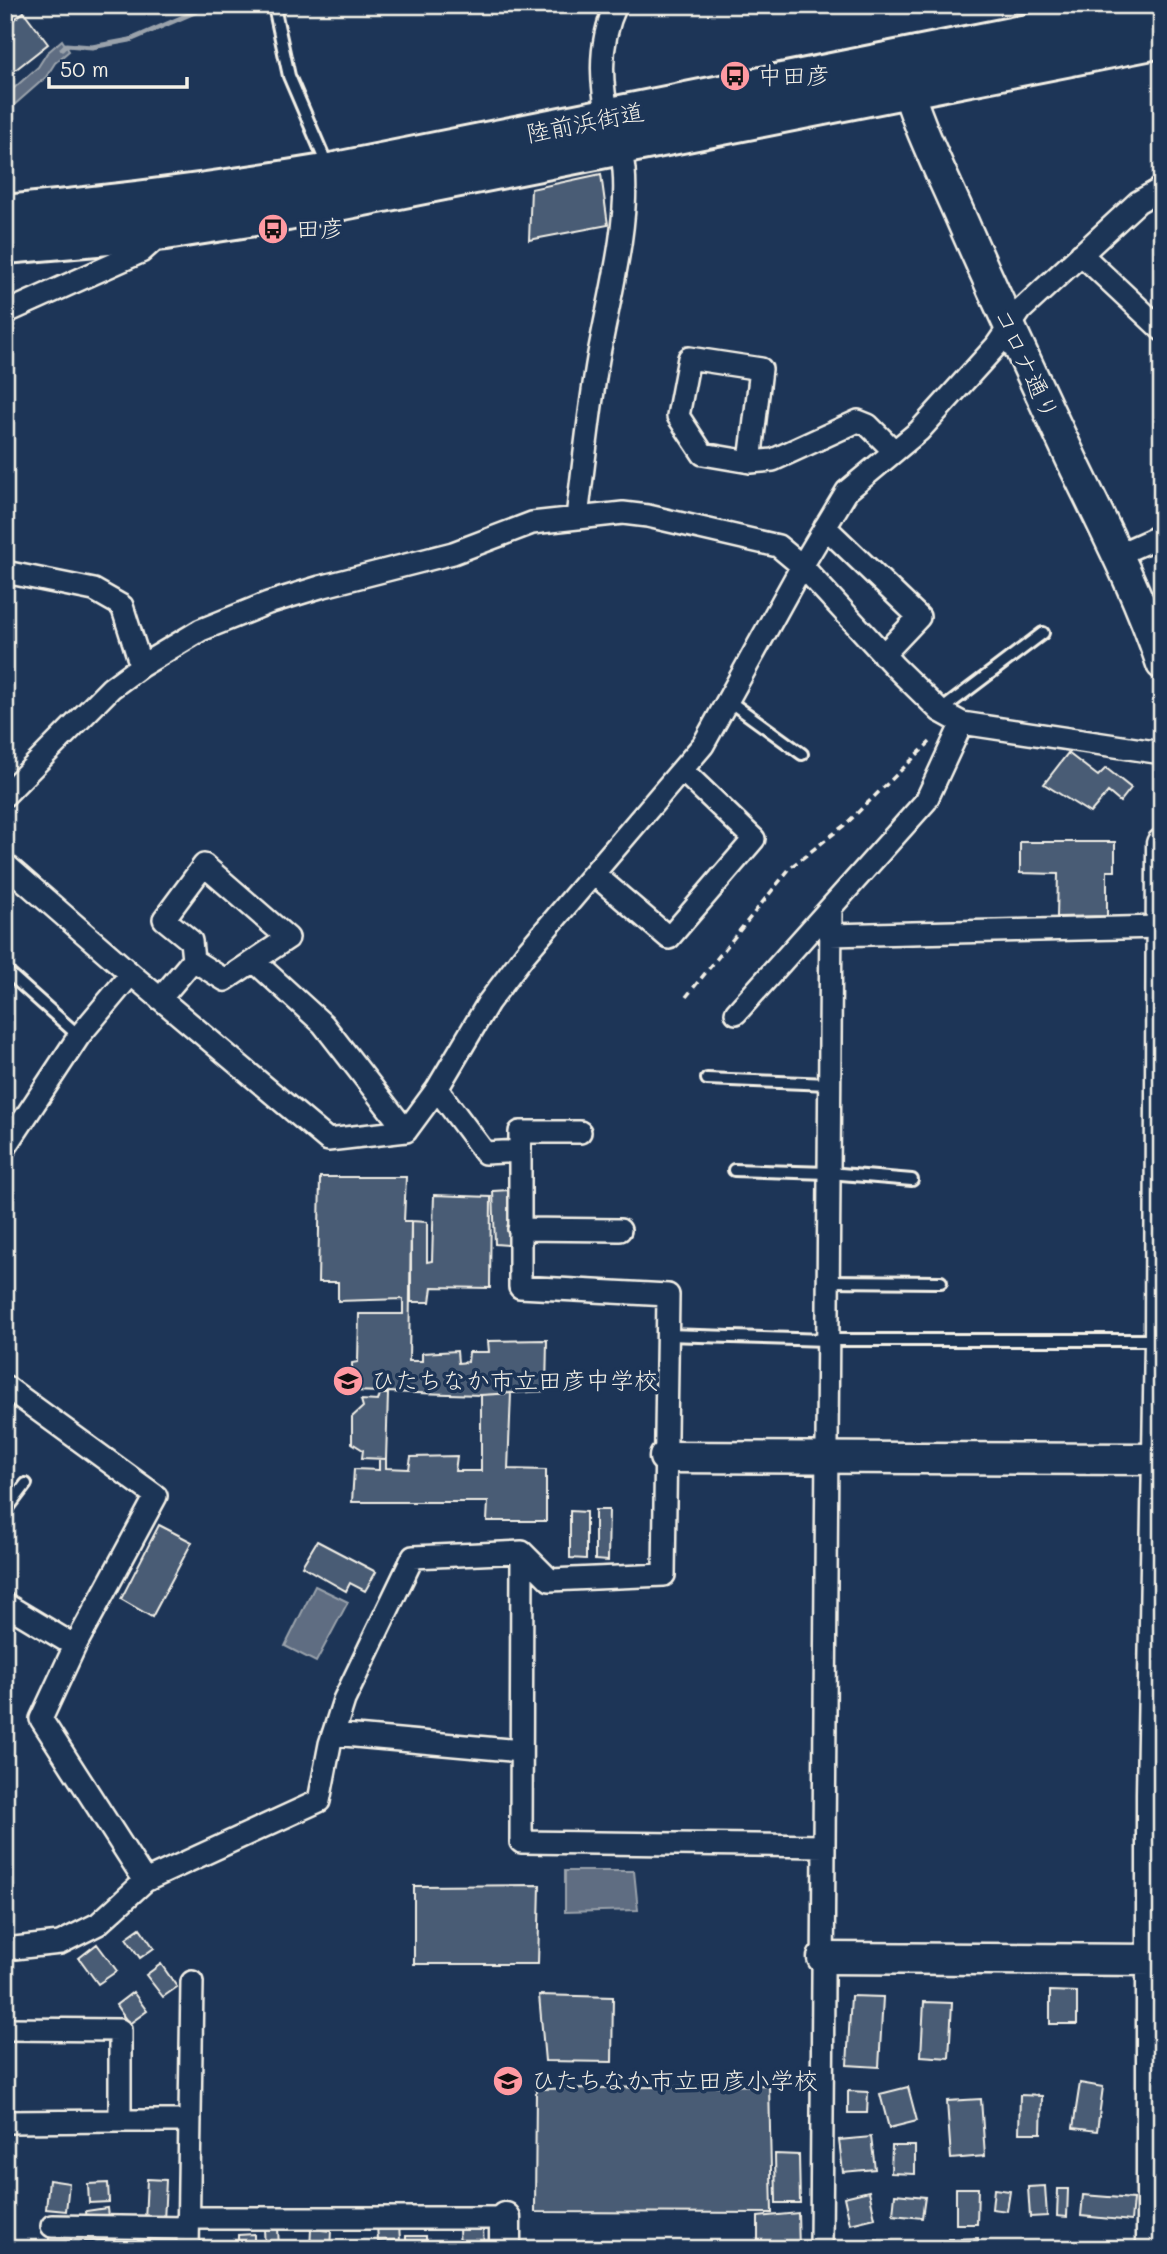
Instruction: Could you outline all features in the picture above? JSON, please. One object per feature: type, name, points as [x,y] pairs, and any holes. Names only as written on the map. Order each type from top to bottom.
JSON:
[{"type":"highway","name":"陸前浜街道","points":[[5,215],[287,211],[613,132],[903,74],[1162,7]]},
{"type":"highway","name":"陸前浜街道","points":[[903,74],[1162,38]]},
{"type":"highway","name":"陸前浜街道","points":[[5,244],[164,214],[331,173],[613,132]]},
{"type":"street","points":[[577,517],[595,379],[622,230],[624,169],[602,79],[602,57],[609,19],[616,5]]},
{"type":"street","name":"コロナ通り","points":[[903,74],[1009,329],[1117,555],[1150,629],[1162,664]]},
{"type":"street","points":[[5,864],[328,1140],[406,1131],[437,1089],[488,1003],[525,954],[703,745],[802,566],[847,491],[919,431],[996,346],[1021,310],[1138,202],[1162,188]]},
{"type":"street","points":[[5,313],[141,252],[164,214]]},
{"type":"street","points":[[1081,254],[1162,330]]},
{"type":"street","points":[[750,461],[761,369],[689,358],[678,416],[703,454],[750,461],[773,460],[858,421],[868,425],[894,451]]},
{"type":"street","points":[[5,795],[93,706],[141,666],[201,630],[268,603],[453,553],[532,523],[623,513],[648,516],[778,546],[802,566],[883,655],[952,718],[1162,752]]},
{"type":"street","points":[[825,527],[919,617],[883,655]]},
{"type":"street","points":[[1117,555],[1162,535]]},
{"type":"street","points":[[5,572],[94,590],[122,606],[141,666]]},
{"type":"street","points":[[736,1013],[926,801],[952,718]]},
{"type":"street","points":[[594,874],[668,938],[754,839],[682,770]]},
{"type":"street","points":[[1152,2249],[1157,1959],[1152,1793],[1161,1340],[1162,844]]},
{"type":"street","points":[[160,999],[192,960],[191,942],[164,919],[204,865],[288,938],[225,980],[192,960]]},
{"type":"street","points":[[821,2249],[831,907]]},
{"type":"street","points":[[830,935],[1161,910]]},
{"type":"street","points":[[254,961],[323,1024],[406,1131]]},
{"type":"street","points":[[5,1148],[79,1036],[131,974]]},
{"type":"street","points":[[437,1089],[485,1153],[520,1151]]},
{"type":"street","points":[[5,1949],[60,1943],[98,1924],[145,1881],[319,1801],[333,1734],[344,1699],[413,1557],[522,1552],[550,1580],[664,1575],[668,1294],[520,1287],[520,1132],[580,1132]]},
{"type":"street","points":[[519,1229],[620,1230]]},
{"type":"street","points":[[5,1386],[156,1496],[75,1646],[41,1719],[145,1881]]},
{"type":"street","points":[[665,1458],[1157,1459]]},
{"type":"street","points":[[522,1552],[521,1842],[824,1846]]},
{"type":"street","points":[[5,1604],[75,1646]]},
{"type":"street","points":[[333,1734],[521,1751]]},
{"type":"street","points":[[823,1958],[1157,1959]]},
{"type":"street","points":[[188,2232],[192,1983]]},
{"type":"street","points":[[5,2029],[120,2029],[120,2121]]},
{"type":"street","points":[[5,2122],[190,2121]]},
{"type":"street","points":[[52,2226],[188,2232],[505,2218],[505,2249]]},
{"type":"lane","points":[[275,11],[289,76],[331,173]]},
{"type":"lane","points":[[952,718],[1043,633]]},
{"type":"lane","points":[[729,701],[802,754]]},
{"type":"lane","points":[[5,970],[79,1036]]},
{"type":"lane","points":[[707,1079],[830,1084]]},
{"type":"lane","points":[[734,1170],[829,1173],[912,1180]]},
{"type":"lane","points":[[828,1281],[941,1282]]},
{"type":"lane","points":[[667,1335],[827,1340],[1161,1340]]},
{"type":"lane","points":[[5,1511],[26,1484]]},
{"type":"path","points":[[686,997],[792,867],[846,824],[952,718]]},
{"type":"water","points":[[62,40],[69,51],[55,63],[46,77],[5,113],[5,96],[38,67],[47,53]]},
{"type":"water","points":[[315,1586],[348,1602],[316,1662],[285,1646]]},
{"type":"water","points":[[565,1871],[634,1871],[638,1910],[565,1912]]},
{"type":"building","points":[[24,12],[48,44],[5,78],[5,26]]},
{"type":"building","points":[[601,174],[608,225],[529,240],[531,189]]},
{"type":"building","points":[[1068,753],[1098,776],[1106,768],[1131,788],[1120,802],[1108,792],[1090,813],[1044,784]]},
{"type":"building","points":[[1020,842],[1115,842],[1115,871],[1107,871],[1107,916],[1057,917],[1058,874],[1020,873]]},
{"type":"building","points":[[320,1177],[406,1177],[404,1221],[411,1221],[409,1361],[422,1361],[422,1353],[457,1351],[458,1363],[468,1362],[469,1352],[489,1352],[488,1341],[547,1340],[546,1391],[481,1395],[352,1391],[352,1363],[358,1362],[359,1314],[403,1314],[403,1299],[338,1301],[338,1282],[318,1282]]},
{"type":"building","points":[[509,1190],[508,1245],[495,1244],[493,1191]]},
{"type":"building","points":[[434,1195],[491,1197],[490,1288],[432,1287],[430,1302],[411,1302],[411,1221],[427,1222],[427,1262],[432,1261]]},
{"type":"building","points":[[511,1393],[508,1469],[546,1470],[546,1521],[487,1521],[488,1502],[352,1502],[354,1469],[379,1470],[379,1459],[386,1459],[386,1468],[409,1469],[411,1457],[457,1456],[455,1471],[481,1471],[481,1395]]},
{"type":"building","points":[[380,1394],[388,1394],[386,1459],[362,1458],[363,1450],[352,1443],[352,1417],[363,1407],[361,1400],[378,1401]]},
{"type":"building","points":[[595,1510],[609,1510],[608,1561],[595,1560]]},
{"type":"building","points":[[570,1511],[586,1512],[586,1559],[570,1558]]},
{"type":"building","points":[[159,1525],[192,1542],[152,1617],[121,1599]]},
{"type":"building","points":[[317,1541],[376,1572],[365,1591],[350,1583],[346,1591],[302,1566]]},
{"type":"building","points":[[540,1885],[538,1964],[414,1964],[414,1886]]},
{"type":"building","points":[[140,1928],[154,1948],[140,1958],[126,1938]]},
{"type":"building","points":[[97,1944],[117,1971],[98,1984],[79,1958]]},
{"type":"building","points":[[161,1964],[177,1987],[163,1997],[146,1975]]},
{"type":"building","points":[[1050,1991],[1077,1992],[1077,2024],[1050,2024]]},
{"type":"building","points":[[133,1992],[147,2011],[129,2024],[116,2005]]},
{"type":"building","points":[[539,1995],[613,1997],[612,2062],[545,2061]]},
{"type":"building","points":[[851,1996],[883,1997],[879,2067],[847,2065]]},
{"type":"building","points":[[924,2002],[952,2003],[949,2058],[921,2056]]},
{"type":"building","points":[[1080,2083],[1103,2087],[1097,2131],[1073,2128]]},
{"type":"building","points":[[769,2085],[772,2213],[535,2212],[536,2089]]},
{"type":"building","points":[[908,2087],[917,2121],[889,2128],[880,2094]]},
{"type":"building","points":[[848,2091],[868,2092],[867,2113],[848,2113]]},
{"type":"building","points":[[1020,2095],[1042,2096],[1041,2133],[1019,2133]]},
{"type":"building","points":[[981,2099],[985,2156],[951,2159],[947,2101]]},
{"type":"building","points":[[871,2137],[875,2169],[843,2172],[839,2140]]},
{"type":"building","points":[[892,2146],[915,2146],[915,2174],[891,2173]]},
{"type":"building","points":[[775,2154],[799,2155],[800,2203],[776,2203]]},
{"type":"building","points":[[147,2179],[166,2180],[164,2222],[145,2221]]},
{"type":"building","points":[[49,2180],[69,2183],[66,2211],[46,2209]]},
{"type":"building","points":[[108,2183],[109,2202],[89,2203],[88,2184]]},
{"type":"building","points":[[1045,2186],[1047,2216],[1030,2217],[1028,2187]]},
{"type":"building","points":[[956,2188],[978,2188],[977,2224],[956,2224]]},
{"type":"building","points":[[994,2189],[1010,2191],[1007,2211],[992,2209]]},
{"type":"building","points":[[1058,2189],[1068,2189],[1067,2217],[1057,2216]]},
{"type":"building","points":[[869,2191],[875,2218],[850,2224],[844,2197]]},
{"type":"building","points":[[895,2194],[925,2197],[922,2218],[893,2215]]},
{"type":"building","points":[[1083,2195],[1133,2199],[1131,2221],[1081,2216]]},
{"type":"building","points":[[107,2208],[109,2226],[88,2228],[86,2211]]},
{"type":"building","points":[[798,2213],[799,2249],[699,2249],[758,2246],[758,2217]]},
{"type":"building","points":[[399,2224],[400,2240],[378,2241],[377,2225]]},
{"type":"building","points":[[278,2227],[279,2249],[265,2249],[264,2228]]},
{"type":"building","points":[[483,2227],[484,2249],[460,2249],[459,2228]]},
{"type":"building","points":[[311,2229],[331,2231],[330,2249],[310,2249]]},
{"type":"building","points":[[254,2234],[254,2249],[238,2249],[238,2235]]},
{"type":"building","points":[[406,2236],[426,2236],[426,2249],[406,2249]]},
{"type":"building","points":[[49,2237],[71,2237],[71,2249],[49,2249]]},
{"type":"building","points":[[978,2238],[979,2249],[949,2249],[948,2239]]},
{"type":"building","points":[[116,2240],[117,2249],[85,2249],[85,2242]]},
{"type":"building","points":[[869,2240],[901,2243],[901,2249],[869,2249]]},
{"type":"waterway","points":[[62,49],[66,45],[92,47],[130,40],[211,5]]},
{"type":"place","name":"中田彦","points":[[735,76]]},
{"type":"place","name":"田彦","points":[[273,229]]},
{"type":"place","name":"ひたちなか市立田彦中学校","points":[[348,1381]]},
{"type":"place","name":"ひたちなか市立田彦小学校","points":[[508,2081]]}]
